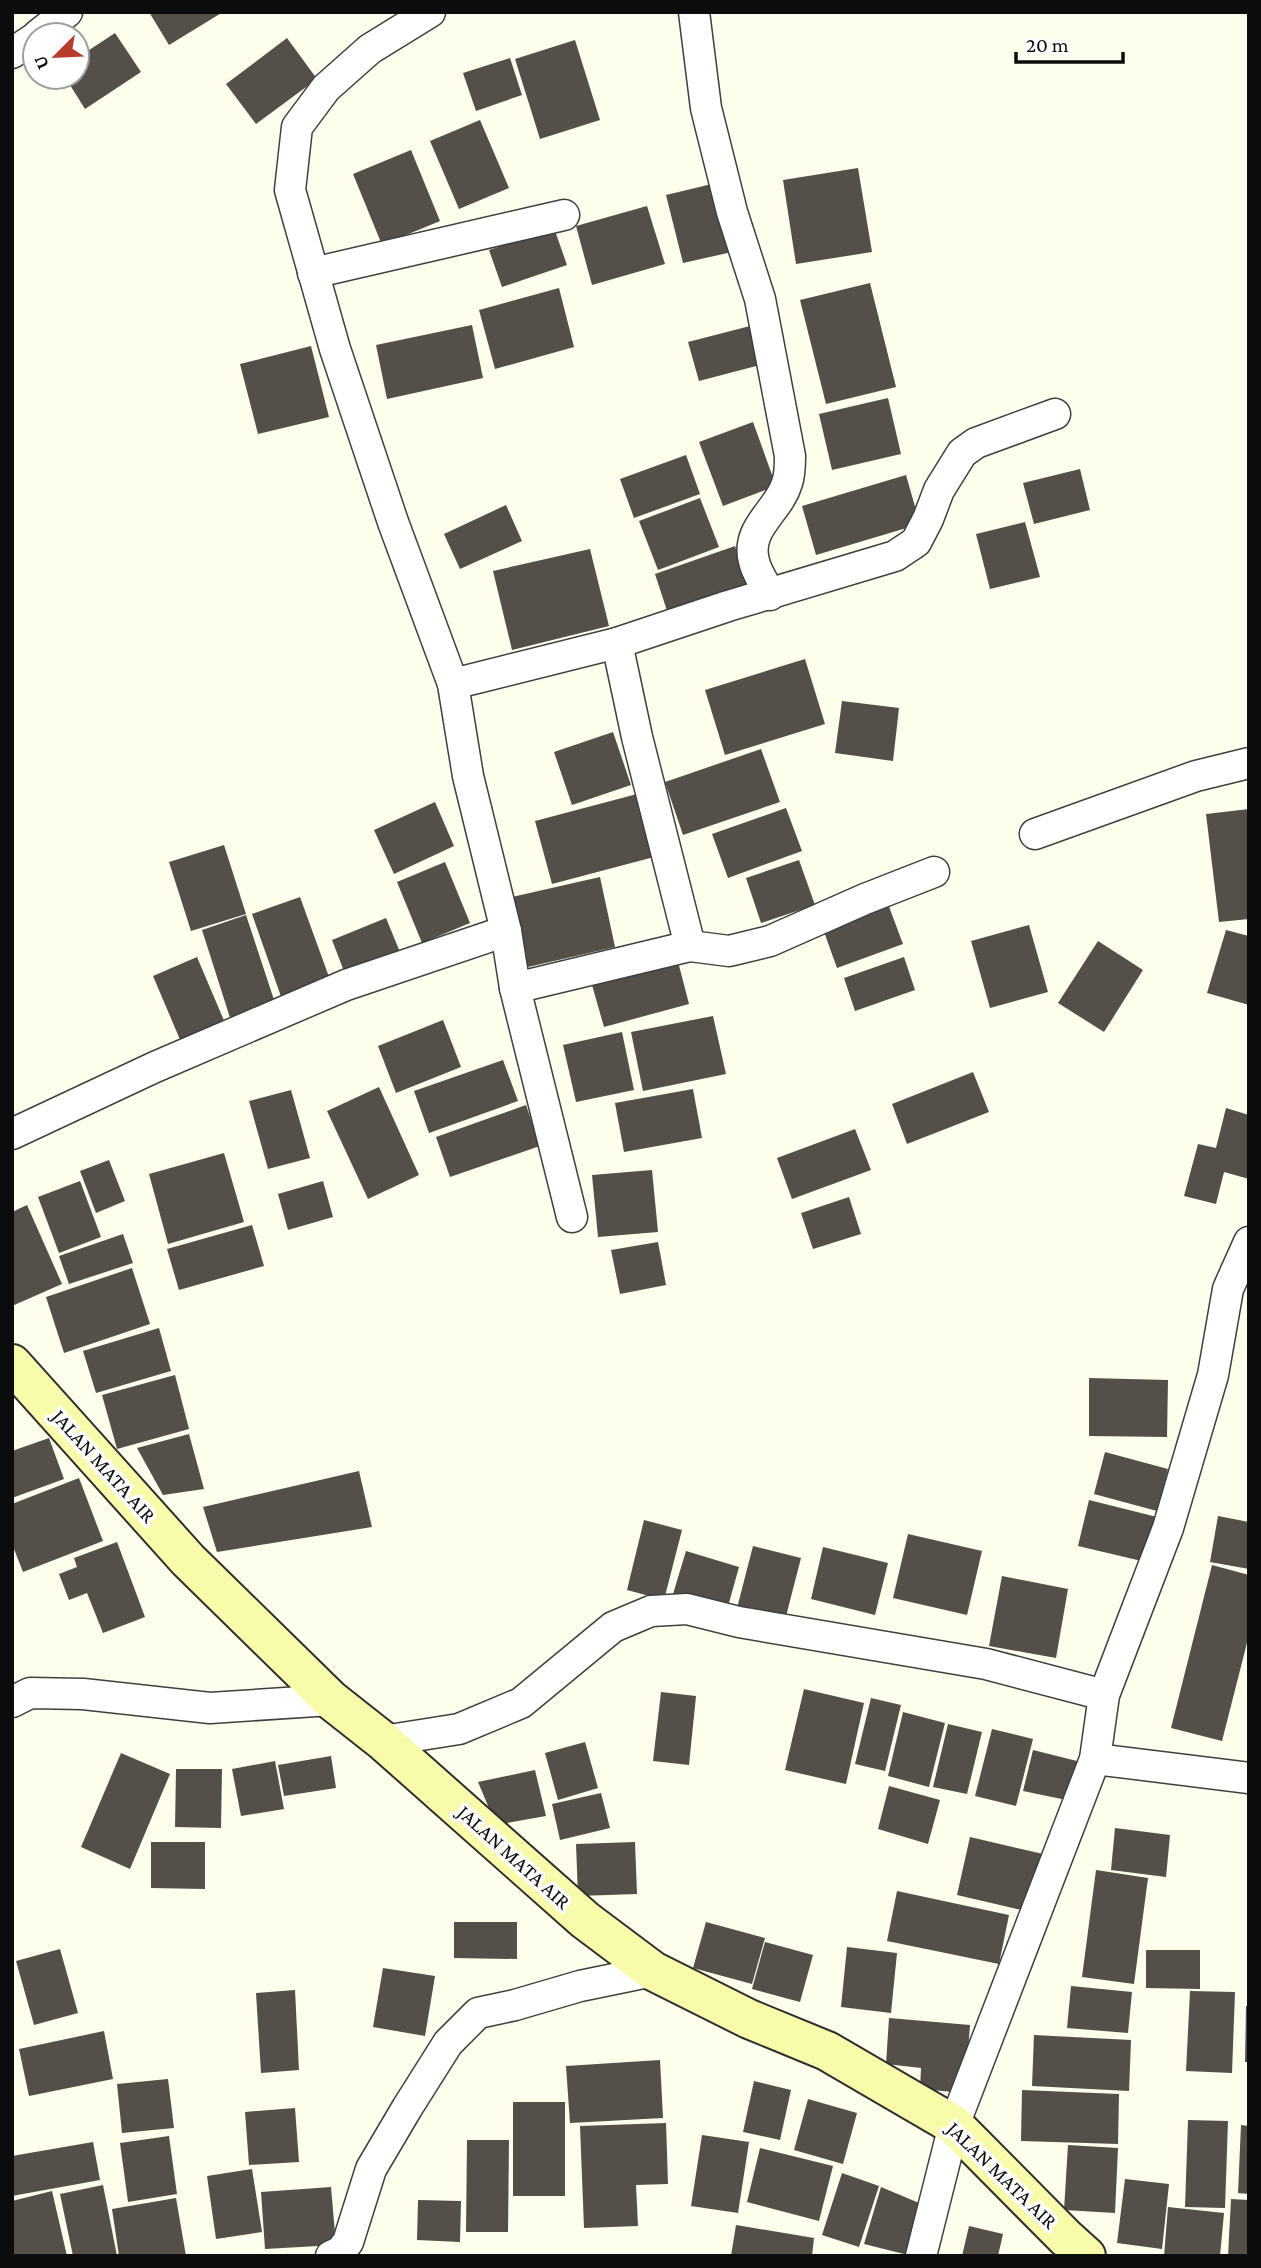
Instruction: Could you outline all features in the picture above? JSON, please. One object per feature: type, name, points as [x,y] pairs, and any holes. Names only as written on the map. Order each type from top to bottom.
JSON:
[{"type":"street","points":[[430,12],[370,48],[326,88],[297,127],[290,190],[335,349],[393,522],[453,684],[468,776],[506,931],[515,988],[572,1217]]},
{"type":"street","points":[[694,12],[706,107],[732,212],[760,299],[790,456],[788,482],[779,502],[760,525],[752,542],[754,561],[770,595]]},
{"type":"street","points":[[313,273],[564,215]]},
{"type":"street","points":[[453,684],[617,643],[895,556],[916,542],[939,490],[961,453],[976,443],[1055,414]]},
{"type":"street","points":[[617,643],[637,737],[690,946]]},
{"type":"street","points":[[1035,834],[1196,776],[1249,763]]},
{"type":"street","points":[[515,988],[690,946],[729,951],[770,942],[864,899],[934,872]]},
{"type":"street","points":[[12,1133],[155,1067],[346,985],[506,931]]},
{"type":"street","points":[[921,2256],[954,2125],[1095,1759],[1104,1695],[1168,1528],[1213,1374],[1228,1289],[1249,1242]]},
{"type":"street","name":"JALAN MATA AIR","points":[[12,1364],[188,1560],[331,1700],[383,1741],[585,1920],[653,1971],[749,2019],[827,2051],[954,2125],[1086,2256]]},
{"type":"street","points":[[383,1741],[459,1729],[521,1703],[613,1627],[650,1611],[687,1609],[740,1622],[986,1664],[1104,1695]]},
{"type":"street","points":[[12,1702],[30,1693],[83,1694],[210,1708],[331,1700]]},
{"type":"street","points":[[1095,1759],[1249,1778]]},
{"type":"street","points":[[331,2256],[340,2252],[348,2242],[371,2169],[407,2108],[448,2043],[478,2013],[580,1986],[653,1971]]},
{"type":"building","points":[[149,12],[223,12],[169,45]]},
{"type":"building","points":[[115,33],[141,72],[85,109],[74,91],[91,91],[91,49]]},
{"type":"building","points":[[287,38],[317,79],[256,124],[226,84]]},
{"type":"building","points":[[575,40],[600,120],[540,139],[515,59]]},
{"type":"building","points":[[510,58],[522,95],[476,111],[463,73]]},
{"type":"building","points":[[480,120],[509,188],[459,209],[430,141]]},
{"type":"building","points":[[411,150],[440,221],[382,245],[353,174]]},
{"type":"building","points":[[858,168],[872,252],[796,264],[783,180]]},
{"type":"building","points":[[716,183],[732,252],[683,263],[666,195]]},
{"type":"building","points":[[647,206],[665,264],[592,285],[576,226]]},
{"type":"building","points":[[554,228],[567,265],[502,287],[489,250]]},
{"type":"building","points":[[870,283],[896,387],[826,404],[800,300]]},
{"type":"building","points":[[559,288],[574,347],[495,369],[479,310]]},
{"type":"building","points":[[472,325],[483,378],[387,399],[376,345]]},
{"type":"building","points":[[750,326],[760,365],[699,381],[688,342]]},
{"type":"building","points":[[311,346],[329,417],[258,434],[240,364]]},
{"type":"building","points":[[888,398],[901,454],[832,470],[819,414]]},
{"type":"building","points":[[753,422],[776,486],[723,506],[699,442]]},
{"type":"building","points":[[686,455],[700,494],[634,518],[620,479]]},
{"type":"building","points":[[1080,469],[1090,510],[1034,524],[1023,483]]},
{"type":"building","points":[[906,475],[920,524],[816,555],[802,506]]},
{"type":"building","points":[[700,498],[719,547],[658,570],[639,521]]},
{"type":"building","points":[[506,505],[522,541],[460,569],[444,534]]},
{"type":"building","points":[[1025,522],[1040,577],[990,589],[976,534]]},
{"type":"building","points":[[735,546],[751,591],[670,620],[655,574]]},
{"type":"building","points":[[590,549],[609,626],[512,650],[493,571]]},
{"type":"building","points":[[805,659],[825,724],[725,755],[705,690]]},
{"type":"building","points":[[842,701],[899,708],[893,761],[835,753]]},
{"type":"building","points":[[613,732],[631,785],[572,805],[554,752]]},
{"type":"building","points":[[761,749],[780,802],[683,835],[665,782]]},
{"type":"building","points":[[637,794],[654,857],[552,884],[535,821]]},
{"type":"building","points":[[435,802],[454,846],[394,874],[374,830]]},
{"type":"building","points":[[786,808],[802,851],[728,878],[712,834]]},
{"type":"building","points":[[1249,809],[1249,919],[1219,922],[1206,814]]},
{"type":"building","points":[[224,845],[246,914],[191,931],[169,862]]},
{"type":"building","points":[[799,860],[815,905],[761,923],[746,878]]},
{"type":"building","points":[[445,862],[470,923],[422,943],[397,882]]},
{"type":"building","points":[[600,877],[615,947],[528,967],[512,897]]},
{"type":"building","points":[[300,897],[333,988],[284,1005],[252,914]]},
{"type":"building","points":[[888,904],[903,944],[837,968],[823,929]]},
{"type":"building","points":[[246,915],[278,1012],[233,1027],[202,930]]},
{"type":"building","points":[[386,918],[402,957],[347,979],[332,940]]},
{"type":"building","points":[[1029,925],[1048,992],[990,1008],[971,941]]},
{"type":"building","points":[[1226,930],[1249,936],[1249,1005],[1207,993]]},
{"type":"building","points":[[1098,941],[1143,970],[1104,1032],[1058,1003]]},
{"type":"building","points":[[676,954],[689,1004],[604,1027],[590,978]]},
{"type":"building","points":[[197,957],[228,1030],[184,1049],[153,976]]},
{"type":"building","points":[[904,957],[915,990],[855,1011],[844,978]]},
{"type":"building","points":[[713,1016],[726,1074],[643,1091],[631,1032]]},
{"type":"building","points":[[443,1020],[461,1067],[396,1093],[378,1046]]},
{"type":"building","points":[[622,1032],[634,1090],[576,1102],[563,1045]]},
{"type":"building","points":[[503,1060],[518,1101],[429,1133],[414,1091]]},
{"type":"building","points":[[973,1072],[989,1112],[907,1144],[892,1104]]},
{"type":"building","points":[[379,1087],[419,1175],[368,1199],[327,1111]]},
{"type":"building","points":[[693,1089],[702,1138],[624,1152],[615,1103]]},
{"type":"building","points":[[291,1090],[310,1158],[268,1169],[249,1101]]},
{"type":"building","points":[[526,1105],[540,1146],[450,1177],[436,1137]]},
{"type":"building","points":[[1226,1108],[1249,1115],[1249,1179],[1224,1172],[1216,1204],[1184,1196],[1198,1144],[1216,1148]]},
{"type":"building","points":[[855,1129],[871,1170],[792,1199],[777,1158]]},
{"type":"building","points":[[224,1153],[244,1222],[168,1244],[149,1174]]},
{"type":"building","points":[[109,1160],[125,1201],[96,1213],[80,1171]]},
{"type":"building","points":[[652,1170],[658,1232],[598,1237],[592,1175]]},
{"type":"building","points":[[80,1181],[101,1237],[59,1253],[38,1197]]},
{"type":"building","points":[[323,1181],[333,1217],[288,1230],[278,1194]]},
{"type":"building","points":[[849,1197],[861,1234],[813,1249],[801,1213]]},
{"type":"building","points":[[27,1205],[62,1284],[12,1306],[12,1212]]},
{"type":"building","points":[[252,1225],[264,1266],[179,1290],[167,1249]]},
{"type":"building","points":[[123,1234],[133,1263],[69,1284],[59,1256]]},
{"type":"building","points":[[658,1242],[666,1285],[620,1294],[611,1250]]},
{"type":"building","points":[[132,1268],[150,1324],[64,1353],[46,1297]]},
{"type":"building","points":[[159,1328],[171,1371],[96,1393],[83,1351]]},
{"type":"building","points":[[175,1375],[189,1429],[117,1449],[102,1395]]},
{"type":"building","points":[[1089,1378],[1168,1380],[1167,1437],[1089,1436]]},
{"type":"building","points":[[189,1434],[204,1489],[163,1495],[137,1448]]},
{"type":"building","points":[[49,1438],[64,1479],[12,1498],[12,1451]]},
{"type":"building","points":[[1105,1452],[1168,1469],[1157,1511],[1094,1494]]},
{"type":"building","points":[[359,1471],[372,1527],[217,1552],[203,1507]]},
{"type":"building","points":[[79,1478],[103,1541],[23,1572],[12,1544],[12,1504]]},
{"type":"building","points":[[1089,1500],[1161,1518],[1150,1563],[1078,1546]]},
{"type":"building","points":[[1218,1516],[1249,1522],[1249,1569],[1210,1562]]},
{"type":"building","points":[[644,1520],[682,1530],[664,1600],[627,1590]]},
{"type":"building","points":[[908,1534],[982,1551],[967,1615],[893,1598]]},
{"type":"building","points":[[117,1542],[145,1617],[103,1633],[87,1593],[69,1600],[59,1574],[77,1567],[74,1558]]},
{"type":"building","points":[[753,1546],[801,1558],[784,1624],[736,1612]]},
{"type":"building","points":[[823,1547],[888,1563],[875,1615],[811,1599]]},
{"type":"building","points":[[686,1551],[739,1567],[727,1610],[673,1594]]},
{"type":"building","points":[[1212,1565],[1249,1575],[1249,1635],[1222,1741],[1171,1728]]},
{"type":"building","points":[[1002,1576],[1068,1589],[1056,1658],[989,1646]]},
{"type":"building","points":[[804,1689],[864,1703],[846,1784],[785,1770]]},
{"type":"building","points":[[661,1692],[696,1696],[689,1765],[653,1761]]},
{"type":"building","points":[[871,1698],[901,1705],[885,1771],[855,1764]]},
{"type":"building","points":[[903,1712],[945,1723],[929,1787],[888,1776]]},
{"type":"building","points":[[948,1724],[982,1732],[967,1794],[933,1787]]},
{"type":"building","points":[[992,1729],[1033,1739],[1016,1806],[975,1796]]},
{"type":"building","points":[[585,1742],[598,1788],[558,1800],[545,1753]]},
{"type":"building","points":[[1033,1750],[1089,1764],[1076,1802],[1023,1791]]},
{"type":"building","points":[[121,1753],[170,1774],[130,1869],[81,1847]]},
{"type":"building","points":[[331,1756],[336,1788],[284,1796],[278,1765]]},
{"type":"building","points":[[275,1761],[284,1809],[241,1816],[232,1769]]},
{"type":"building","points":[[176,1769],[222,1769],[221,1828],[175,1827]]},
{"type":"building","points":[[535,1770],[546,1816],[496,1825],[478,1782]]},
{"type":"building","points":[[889,1786],[940,1800],[928,1844],[878,1829]]},
{"type":"building","points":[[601,1793],[610,1828],[560,1840],[552,1804]]},
{"type":"building","points":[[1115,1828],[1170,1835],[1166,1877],[1111,1870]]},
{"type":"building","points":[[970,1837],[1043,1854],[1030,1912],[957,1895]]},
{"type":"building","points":[[151,1842],[205,1842],[205,1889],[151,1888]]},
{"type":"building","points":[[635,1842],[637,1894],[578,1896],[576,1844]]},
{"type":"building","points":[[1096,1870],[1148,1878],[1134,1984],[1082,1977]]},
{"type":"building","points":[[897,1891],[1009,1915],[999,1964],[887,1941]]},
{"type":"building","points":[[454,1922],[517,1922],[517,1959],[454,1958]]},
{"type":"building","points":[[706,1922],[765,1938],[752,1984],[693,1968]]},
{"type":"building","points":[[765,1942],[813,1955],[800,2002],[752,1989]]},
{"type":"building","points":[[847,1947],[897,1953],[891,2013],[841,2007]]},
{"type":"building","points":[[60,1949],[78,2013],[34,2025],[16,1961]]},
{"type":"building","points":[[1146,1950],[1200,1950],[1200,1989],[1146,1988]]},
{"type":"building","points":[[383,1968],[435,1976],[425,2036],[373,2027]]},
{"type":"building","points":[[1071,1986],[1132,1992],[1128,2033],[1067,2028]]},
{"type":"building","points":[[295,1990],[299,2070],[261,2073],[256,1993]]},
{"type":"building","points":[[1190,1991],[1235,1992],[1232,2073],[1186,2071]]},
{"type":"building","points":[[1246,2006],[1249,2006],[1249,2062],[1245,2062]]},
{"type":"building","points":[[889,2018],[970,2025],[965,2093],[920,2089],[921,2068],[886,2064]]},
{"type":"building","points":[[104,2031],[113,2079],[29,2096],[19,2049]]},
{"type":"building","points":[[1034,2035],[1131,2040],[1129,2091],[1032,2086]]},
{"type":"building","points":[[660,2060],[663,2118],[570,2123],[566,2066]]},
{"type":"building","points":[[168,2079],[174,2128],[122,2133],[117,2084]]},
{"type":"building","points":[[754,2081],[791,2090],[780,2140],[743,2132]]},
{"type":"building","points":[[1022,2090],[1119,2094],[1118,2144],[1021,2141]]},
{"type":"building","points":[[808,2099],[857,2113],[843,2164],[794,2150]]},
{"type":"building","points":[[513,2102],[565,2102],[565,2196],[513,2196]]},
{"type":"building","points":[[295,2108],[299,2162],[249,2165],[245,2112]]},
{"type":"building","points":[[1188,2120],[1228,2121],[1225,2208],[1185,2207]]},
{"type":"building","points":[[666,2123],[668,2184],[636,2185],[638,2226],[584,2228],[580,2126]]},
{"type":"building","points":[[1241,2125],[1249,2126],[1249,2194],[1238,2193]]},
{"type":"building","points":[[702,2135],[749,2142],[738,2213],[691,2206]]},
{"type":"building","points":[[169,2136],[177,2194],[128,2202],[120,2143]]},
{"type":"building","points":[[467,2140],[509,2140],[508,2232],[466,2232]]},
{"type":"building","points":[[93,2142],[100,2180],[12,2196],[12,2156]]},
{"type":"building","points":[[1068,2145],[1118,2148],[1115,2213],[1064,2210]]},
{"type":"building","points":[[760,2148],[833,2166],[819,2221],[747,2202]]},
{"type":"building","points":[[252,2169],[262,2232],[216,2239],[207,2176]]},
{"type":"building","points":[[842,2173],[879,2186],[859,2247],[822,2235]]},
{"type":"building","points":[[1125,2179],[1169,2184],[1162,2249],[1117,2243]]},
{"type":"building","points":[[103,2185],[117,2256],[73,2256],[60,2194]]},
{"type":"building","points":[[331,2187],[336,2245],[265,2249],[261,2192]]},
{"type":"building","points":[[881,2187],[931,2208],[912,2256],[864,2244]]},
{"type":"building","points":[[52,2191],[67,2256],[12,2256],[12,2201]]},
{"type":"building","points":[[176,2198],[186,2256],[119,2256],[112,2209]]},
{"type":"building","points":[[1231,2199],[1249,2200],[1249,2256],[1228,2256]]},
{"type":"building","points":[[418,2200],[461,2201],[460,2242],[417,2240]]},
{"type":"building","points":[[1168,2207],[1224,2213],[1220,2256],[1164,2256]]},
{"type":"building","points":[[736,2225],[814,2238],[812,2256],[731,2256]]},
{"type":"building","points":[[969,2226],[1003,2234],[998,2256],[962,2256]]}]
